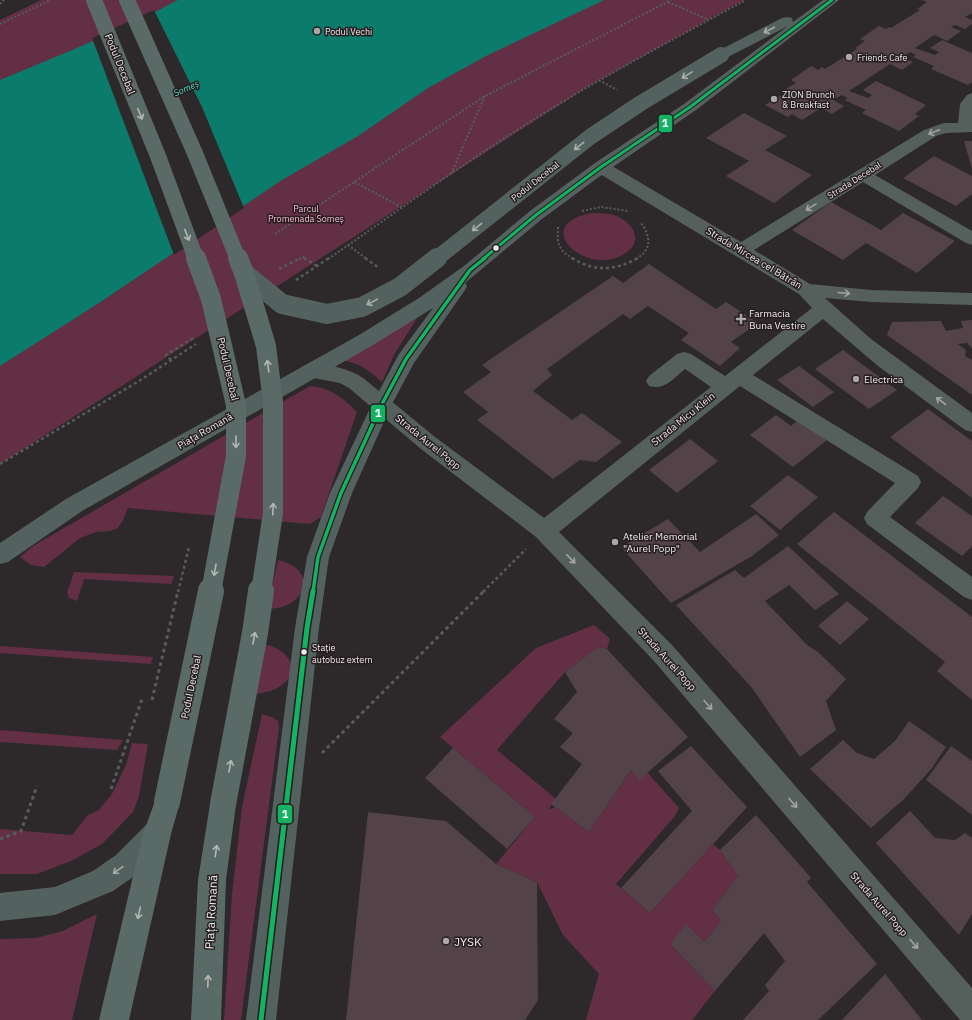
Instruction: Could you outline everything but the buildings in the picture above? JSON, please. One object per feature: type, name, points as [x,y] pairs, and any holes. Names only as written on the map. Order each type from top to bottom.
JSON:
[{"type":"main road","name":"Podul Decebal","points":[[94,0],[158,156],[211,299],[236,405],[236,456],[205,621],[167,802],[157,834]]},
{"type":"main road","name":"Podul Decebal","points":[[127,0],[194,151],[244,273],[266,346],[273,402],[273,513],[255,633],[223,804]]},
{"type":"main road","name":"Piața Romană","points":[[206,1020],[212,880],[223,804]]},
{"type":"main road","points":[[114,1020],[157,834]]},
{"type":"street","name":"Podul Decebal","points":[[244,273],[282,304],[327,314],[362,307],[400,287],[590,137],[641,103],[721,55],[777,26],[831,1]]},
{"type":"street","name":"Piața Romană","points":[[0,555],[74,505],[366,340],[406,315],[470,270],[536,215],[601,167],[690,107],[831,1]]},
{"type":"street","points":[[969,127],[968,104],[972,98]]},
{"type":"street","name":"Strada Decebal","points":[[742,250],[930,133],[944,128],[969,127]]},
{"type":"street","name":"Strada Mircea cel Bătrân","points":[[601,167],[742,250],[806,290],[823,309],[866,345],[972,424]]},
{"type":"street","points":[[863,175],[972,239]]},
{"type":"street","name":"Piața Romană","points":[[261,1020],[307,628],[318,557],[341,493],[382,404],[406,359],[470,270]]},
{"type":"street","points":[[806,290],[871,296],[972,299]]},
{"type":"street","name":"Strada Micu Klein","points":[[536,539],[823,309]]},
{"type":"street","points":[[656,381],[684,359],[732,381],[910,482],[875,518],[972,590]]},
{"type":"street","name":"Strada Aurel Popp","points":[[310,371],[345,376],[382,404],[428,443],[663,653],[972,1011]]},
{"type":"street","points":[[0,907],[55,900],[103,881],[126,865],[157,834]]},
{"type":"path","points":[[0,4],[4,0]]},
{"type":"path","points":[[0,24],[51,0]]},
{"type":"path","points":[[275,234],[485,96],[671,0]]},
{"type":"path","points":[[291,283],[509,135],[588,86],[746,0]]},
{"type":"path","points":[[668,2],[709,20]]},
{"type":"path","points":[[450,176],[485,96]]},
{"type":"path","points":[[354,182],[403,208]]},
{"type":"path","points":[[578,212],[600,207],[633,212]]},
{"type":"path","points":[[563,224],[558,227],[557,241],[564,253],[580,263],[592,268],[611,268],[628,264],[644,252],[648,244],[648,233],[641,223]]},
{"type":"path","points":[[348,245],[384,271]]},
{"type":"path","points":[[277,270],[303,257],[317,266]]},
{"type":"path","points":[[171,360],[166,355],[217,323]]},
{"type":"path","points":[[192,339],[196,335]]},
{"type":"path","points":[[0,464],[198,343]]},
{"type":"path","points":[[317,758],[536,539]]},
{"type":"path","points":[[152,700],[189,547]]},
{"type":"path","points":[[111,789],[142,699]]},
{"type":"path","points":[[0,839],[21,831],[38,786]]},
{"type":"green space","name":"Parcul Promenada Someș","points":[[41,0],[744,0],[589,86],[0,464],[0,20]]},
{"type":"green space","points":[[592,213],[604,213],[623,219],[632,228],[635,234],[634,244],[630,249],[624,254],[609,260],[594,259],[581,255],[570,247],[564,238],[565,228],[573,219]]},
{"type":"green space","points":[[419,315],[394,355],[382,382],[364,368],[354,363],[342,360]]},
{"type":"green space","points":[[310,386],[324,389],[336,394],[357,412],[321,517],[310,524],[128,508],[118,528],[110,531],[96,532],[80,538],[44,567],[31,565],[20,557],[33,546]]},
{"type":"green space","points":[[278,560],[296,568],[302,575],[306,586],[298,597],[290,604],[267,609]]},
{"type":"green space","points":[[74,572],[174,576],[171,584],[84,579],[77,601],[69,598],[67,593]]},
{"type":"green space","points":[[594,625],[610,639],[607,649],[598,647],[565,672],[497,750],[556,799],[548,810],[555,807],[589,832],[631,770],[639,779],[647,772],[679,808],[675,816],[616,884],[650,913],[713,844],[720,850],[738,876],[712,910],[721,921],[704,942],[686,925],[670,944],[715,991],[692,1020],[586,1020],[599,974],[563,935],[537,882],[496,864],[535,817],[440,737],[536,648]]},
{"type":"green space","points":[[264,644],[280,650],[286,655],[292,667],[291,674],[287,680],[276,689],[252,695]]},
{"type":"green space","points":[[0,646],[153,657],[151,664],[0,653]]},
{"type":"green space","points":[[262,714],[272,717],[278,721],[279,728],[241,1020],[224,1020],[232,894],[242,807]]},
{"type":"green space","points":[[0,730],[123,740],[117,750],[0,742]]},
{"type":"green space","points":[[132,743],[148,744],[139,796],[133,812],[102,844],[71,861],[37,874],[0,874],[0,829],[72,835],[88,815],[99,810],[112,794],[126,765]]},
{"type":"green space","points":[[97,914],[72,1020],[0,1020],[0,939],[36,938],[63,931]]},
{"type":"water","name":"Someș","points":[[178,0],[604,0],[486,56],[428,88],[358,136],[282,180],[102,301],[0,366],[0,80],[68,52]]},
{"type":"pier","points":[[154,10],[202,107],[244,208],[174,255],[92,38]]},
{"type":"transit line","name":"1","points":[[261,1020],[307,628],[318,557],[341,493],[382,404],[406,359],[470,270],[536,215],[601,167],[690,107],[832,0]]},
{"type":"place","name":"Podul Vechi","points":[[317,31]]},
{"type":"place","name":"Friends Cafe","points":[[849,57]]},
{"type":"place","name":"ZION Brunch & Breakfast","points":[[774,99]]},
{"type":"place","name":"Farmacia Buna Vestire","points":[[741,319]]},
{"type":"place","name":"Electrica","points":[[856,379]]},
{"type":"place","name":"Atelier Memorial \"Aurel Popp\"","points":[[615,542]]},
{"type":"place","name":"Stație autobuz extern","points":[[304,652]]},
{"type":"place","name":"JYSK","points":[[446,941]]}]
